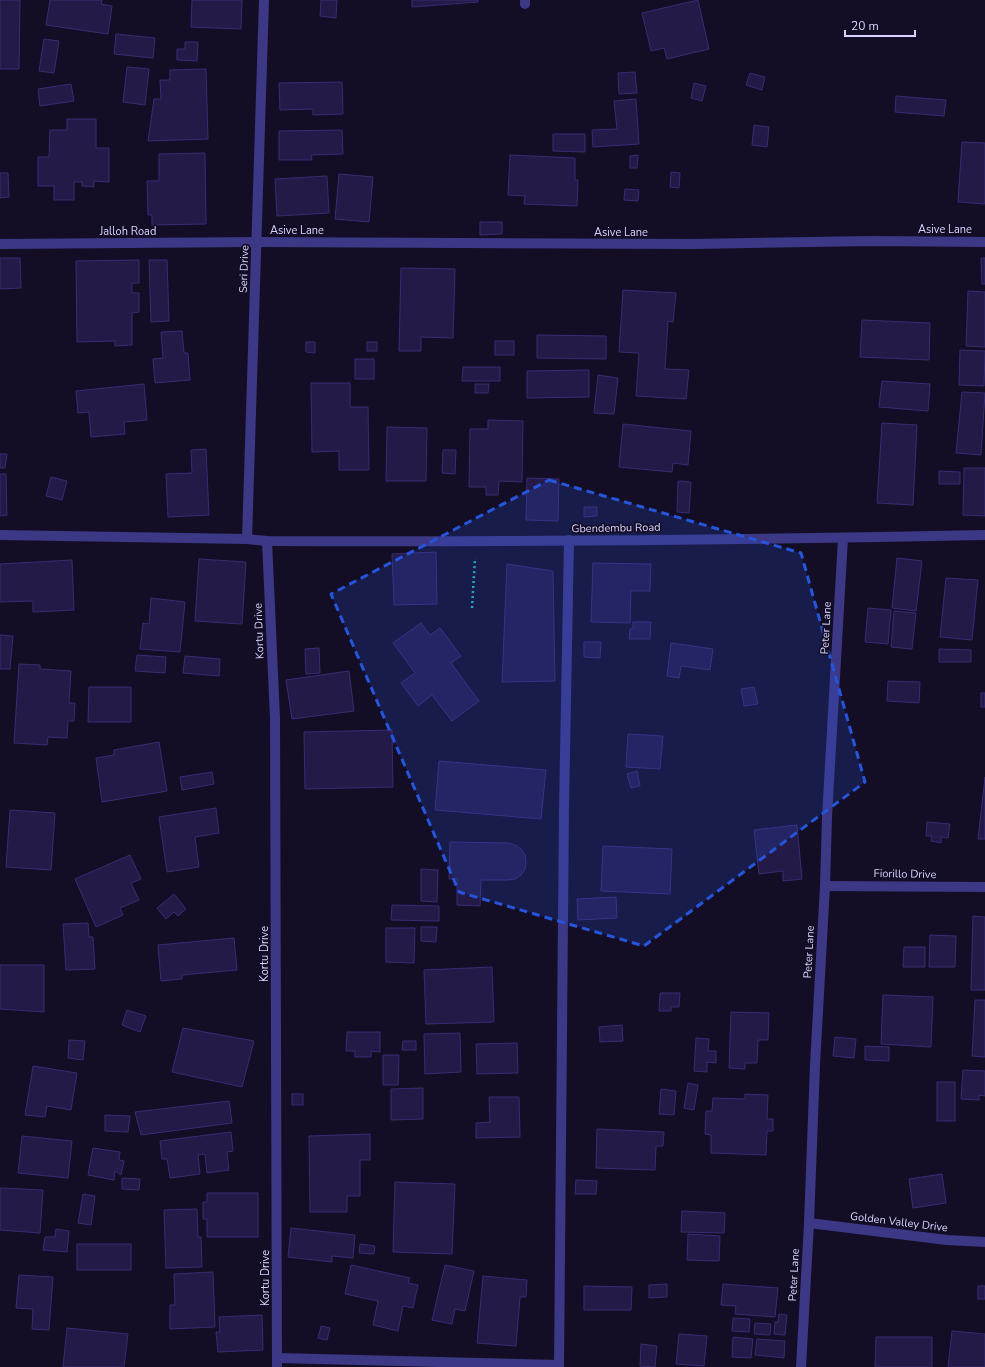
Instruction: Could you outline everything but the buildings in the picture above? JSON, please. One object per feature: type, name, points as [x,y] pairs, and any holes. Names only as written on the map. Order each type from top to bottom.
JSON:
[{"type":"street","name":"Seri Drive","points":[[247,539],[264,0]]},
{"type":"street","name":"Asive Lane","points":[[257,242],[693,244],[872,241],[985,242]]},
{"type":"street","name":"Jalloh Road","points":[[0,244],[257,242]]},
{"type":"street","name":"Gbendembu Road","points":[[0,535],[247,539],[267,541],[475,542],[985,535]]},
{"type":"street","name":"Peter Lane","points":[[801,1367],[825,886],[827,817],[843,538]]},
{"type":"street","points":[[277,1362],[559,1366],[564,816],[569,540]]},
{"type":"street","name":"Kortu Drive","points":[[267,541],[275,718],[277,1362]]},
{"type":"street","name":"Fiorillo Drive","points":[[825,886],[985,887]]},
{"type":"street","name":"Golden Valley Drive","points":[[809,1223],[947,1240],[985,1242]]},
{"type":"path","points":[[472,608],[475,542]]},
{"type":"highlighted area","points":[[549,480],[801,553],[865,782],[644,946],[459,892],[331,594]]}]
